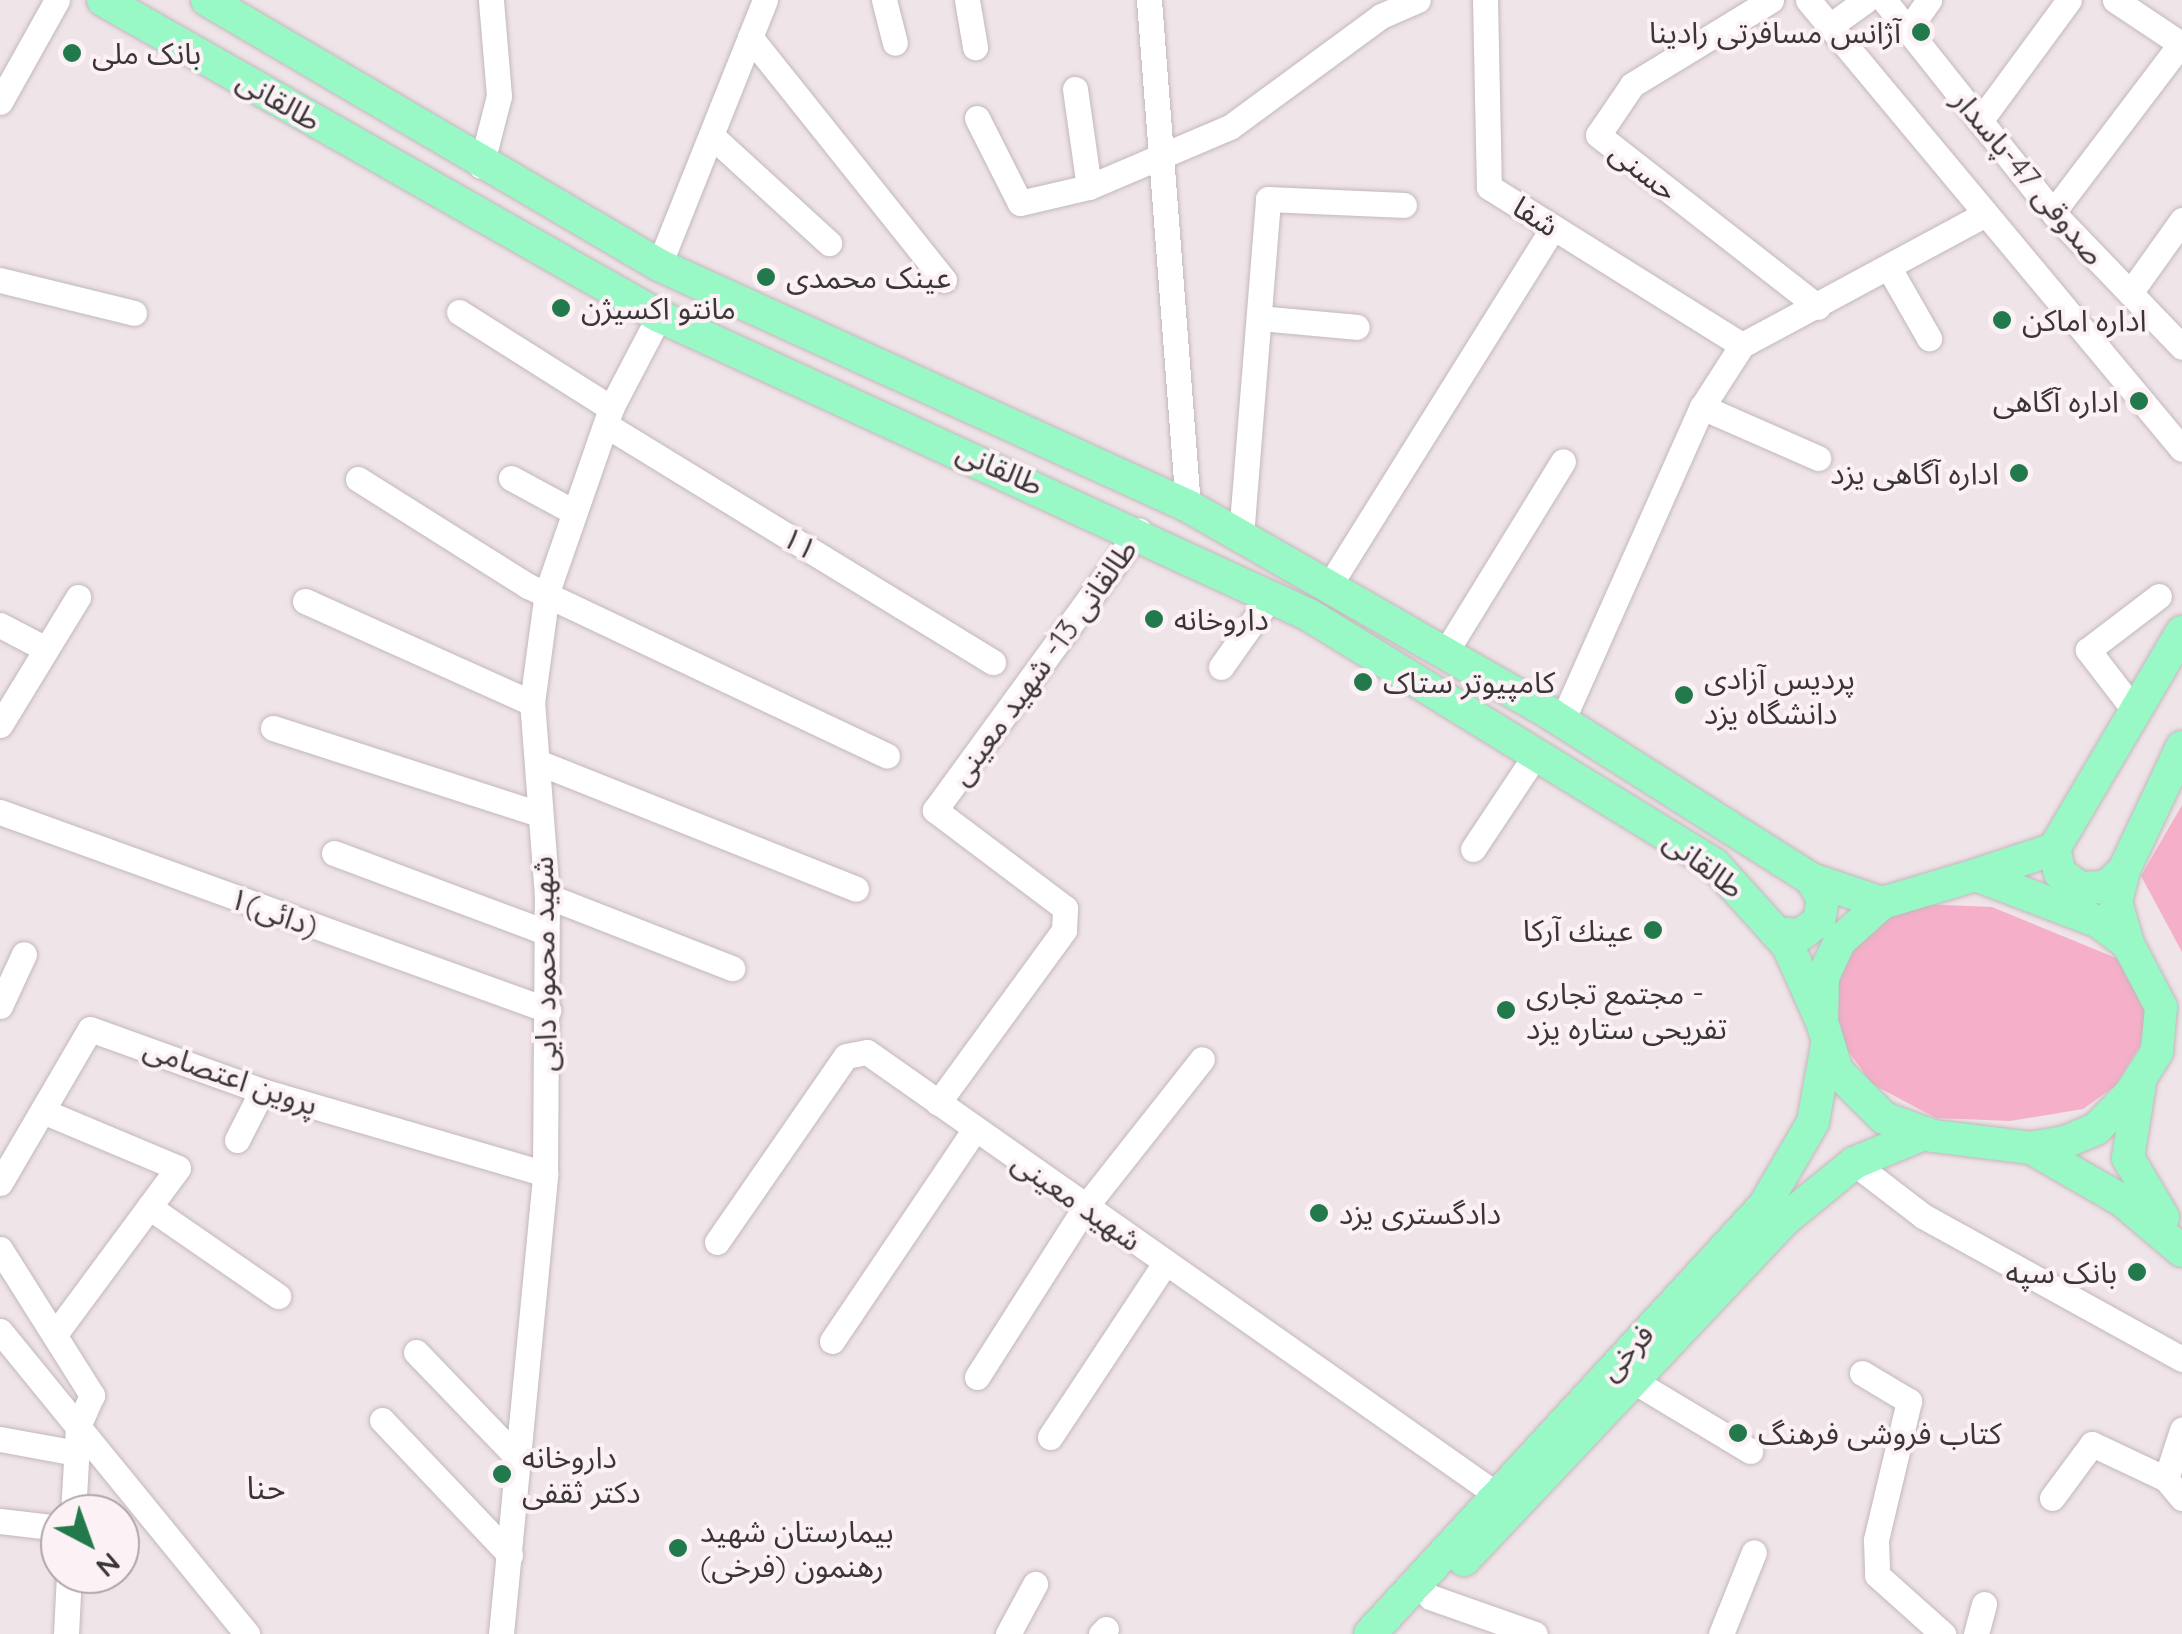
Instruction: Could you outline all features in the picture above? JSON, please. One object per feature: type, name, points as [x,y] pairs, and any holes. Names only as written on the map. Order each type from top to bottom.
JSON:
[{"type":"main road","name":"طالقانی","points":[[103,0],[659,316],[1139,530],[1271,596],[1536,754],[1714,864],[1776,932],[1824,1031]]},
{"type":"main road","name":"طالقانی","points":[[207,0],[481,166],[660,265],[1188,506],[1562,721],[1811,878],[1882,903]]},
{"type":"main road","points":[[2182,632],[2054,848],[1882,903],[1840,941],[1822,977],[1824,1031],[1860,1100],[1926,1133],[2031,1148],[2123,1201],[2182,1251]]},
{"type":"main road","points":[[2031,1148],[2096,1129],[2142,1077],[2157,1052],[2161,1007],[2128,944],[2116,902],[2124,870],[2182,747]]},
{"type":"main road","points":[[2054,848],[2060,873],[2080,888],[2106,887],[2124,870]]},
{"type":"main road","points":[[1976,875],[2051,899],[2128,944]]},
{"type":"main road","points":[[1776,932],[1800,935],[1818,921],[1823,899],[1811,878]]},
{"type":"main road","name":"فرخی","points":[[1370,1634],[1493,1492],[1764,1206],[1813,1122],[1824,1031]]},
{"type":"main road","points":[[2142,1077],[2128,1158],[2141,1193],[2182,1233]]},
{"type":"main road","name":"فرخی","points":[[1397,1634],[1783,1221],[1854,1163],[1926,1133]]},
{"type":"street","points":[[0,102],[57,0]]},
{"type":"street","points":[[481,166],[499,96],[491,0]]},
{"type":"street","points":[[660,265],[714,138],[765,0]]},
{"type":"street","points":[[884,0],[895,43]]},
{"type":"street","points":[[967,0],[975,48]]},
{"type":"street","points":[[1149,0],[1188,506]]},
{"type":"street","points":[[978,118],[1020,204],[1089,187],[1163,160],[1230,127],[1379,8],[1418,0]]},
{"type":"street","name":"شفا","points":[[1484,0],[1490,187],[1742,345]]},
{"type":"street","name":"حسنی","points":[[1772,0],[1632,85],[1598,134],[1818,307]]},
{"type":"street","points":[[1808,0],[1982,216],[2182,449]]},
{"type":"street","points":[[1830,26],[1866,0]]},
{"type":"street","name":"صدوقی 47-پاسدار","points":[[1884,0],[2053,212],[2182,347]]},
{"type":"street","points":[[1908,30],[1929,0]]},
{"type":"street","points":[[1980,121],[2069,0]]},
{"type":"street","points":[[2053,212],[2182,43],[2115,0]]},
{"type":"street","points":[[750,36],[944,280]]},
{"type":"street","points":[[1075,88],[1089,187]]},
{"type":"street","points":[[714,138],[829,243]]},
{"type":"street","points":[[1241,536],[1268,199],[1404,205]]},
{"type":"street","points":[[1562,721],[1702,407],[1742,345],[1982,216]]},
{"type":"street","points":[[2130,293],[2182,220]]},
{"type":"street","points":[[1328,586],[1553,227]]},
{"type":"street","points":[[1889,268],[1929,338]]},
{"type":"street","points":[[0,280],[134,313]]},
{"type":"street","name":"۱۱","points":[[458,312],[609,416],[993,662]]},
{"type":"street","name":"شهید محمود دایی","points":[[501,1634],[545,1174],[547,896],[539,814],[540,763],[532,703],[547,592],[609,416],[659,316]]},
{"type":"street","points":[[1258,318],[1357,327]]},
{"type":"street","points":[[1702,407],[1818,458]]},
{"type":"street","points":[[1446,654],[1564,461]]},
{"type":"street","points":[[511,478],[574,512]]},
{"type":"street","points":[[358,479],[547,592],[887,756]]},
{"type":"street","name":"طالقانی 13- شهید معینی","points":[[938,1103],[1064,930],[1065,908],[935,810],[1139,530]]},
{"type":"street","points":[[1220,668],[1271,596]]},
{"type":"street","points":[[2134,710],[2088,650],[2159,596]]},
{"type":"street","points":[[0,725],[11,682],[46,649],[78,597]]},
{"type":"street","points":[[306,601],[532,703]]},
{"type":"street","points":[[0,625],[46,649]]},
{"type":"street","points":[[273,728],[539,814]]},
{"type":"street","points":[[1473,850],[1536,754]]},
{"type":"street","points":[[540,763],[856,889]]},
{"type":"street","name":"۱(دائی)","points":[[0,812],[548,1010]]},
{"type":"street","points":[[334,853],[544,932]]},
{"type":"street","points":[[547,896],[732,968]]},
{"type":"street","points":[[0,1006],[24,954]]},
{"type":"street","name":"پروین اعتصامی","points":[[0,1183],[45,1112],[90,1029],[262,1092],[545,1174]]},
{"type":"street","name":"شهید معینی","points":[[716,1242],[856,1049],[1493,1492]]},
{"type":"street","points":[[977,1377],[1086,1206],[1202,1059]]},
{"type":"street","points":[[237,1140],[262,1092]]},
{"type":"street","points":[[45,1112],[178,1168],[56,1334]]},
{"type":"street","points":[[832,1341],[975,1129]]},
{"type":"street","points":[[1854,1163],[1923,1216],[2182,1359]]},
{"type":"street","points":[[149,1206],[278,1296]]},
{"type":"street","points":[[0,1249],[92,1395],[78,1427],[74,1494]]},
{"type":"street","points":[[1050,1437],[1165,1263]]},
{"type":"street","points":[[0,1331],[247,1634]]},
{"type":"street","points":[[416,1352],[520,1460]]},
{"type":"street","points":[[1862,1373],[1909,1401],[1876,1540],[1877,1576],[1943,1634]]},
{"type":"street","points":[[1632,1380],[1750,1450]]},
{"type":"street","points":[[382,1420],[510,1554]]},
{"type":"street","points":[[2052,1498],[2092,1444],[2174,1489],[2182,1430]]},
{"type":"street","points":[[0,1438],[76,1453]]},
{"type":"street","points":[[0,1521],[40,1526]]},
{"type":"street","points":[[1721,1634],[1754,1552]]},
{"type":"street","points":[[1008,1634],[1035,1584]]},
{"type":"street","points":[[66,1634],[68,1594]]},
{"type":"street","points":[[1430,1597],[1535,1634]]},
{"type":"street","points":[[1976,1634],[1984,1604]]},
{"type":"shaded area","points":[[2182,805],[2182,952],[2141,876]]},
{"type":"shaded area","points":[[1921,904],[1992,907],[2121,960],[2147,1007],[2140,1046],[2115,1086],[2083,1109],[2010,1121],[1936,1118],[1872,1084],[1838,1037],[1835,974],[1846,950],[1890,913]]},
{"type":"place","name":"آژانس مسافرتی رادینا","points":[[1921,32]]},
{"type":"place","name":"بانک ملی","points":[[72,53]]},
{"type":"place","name":"عینک محمدی","points":[[766,277]]},
{"type":"place","name":"مانتو اكسيژن","points":[[561,308]]},
{"type":"place","name":"اداره اماکن","points":[[2002,320]]},
{"type":"place","name":"اداره آگاهی","points":[[2139,401]]},
{"type":"place","name":"اداره آگاهی یزد","points":[[2019,473]]},
{"type":"place","name":"داروخانه","points":[[1154,619]]},
{"type":"place","name":"کامپیوتر ستاک","points":[[1363,682]]},
{"type":"place","name":"پردیس آزادی دانشگاه یزد","points":[[1684,695]]},
{"type":"place","name":"عينك آركا","points":[[1653,930]]},
{"type":"place","name":"مجتمع تجاری - تفریحی ستاره یزد","points":[[1506,1010]]},
{"type":"place","name":"دادگستری یزد","points":[[1319,1213]]},
{"type":"place","name":"بانک سپه","points":[[2137,1272]]},
{"type":"place","name":"کتاب فروشی فرهنگ","points":[[1738,1433]]},
{"type":"place","name":"داروخانه دکتر ثقفی","points":[[502,1474]]},
{"type":"place","name":"بیمارستان شهید رهنمون (فرخی)","points":[[678,1548]]},
{"type":"district","name":"حنا","points":[[266,1487]]}]
